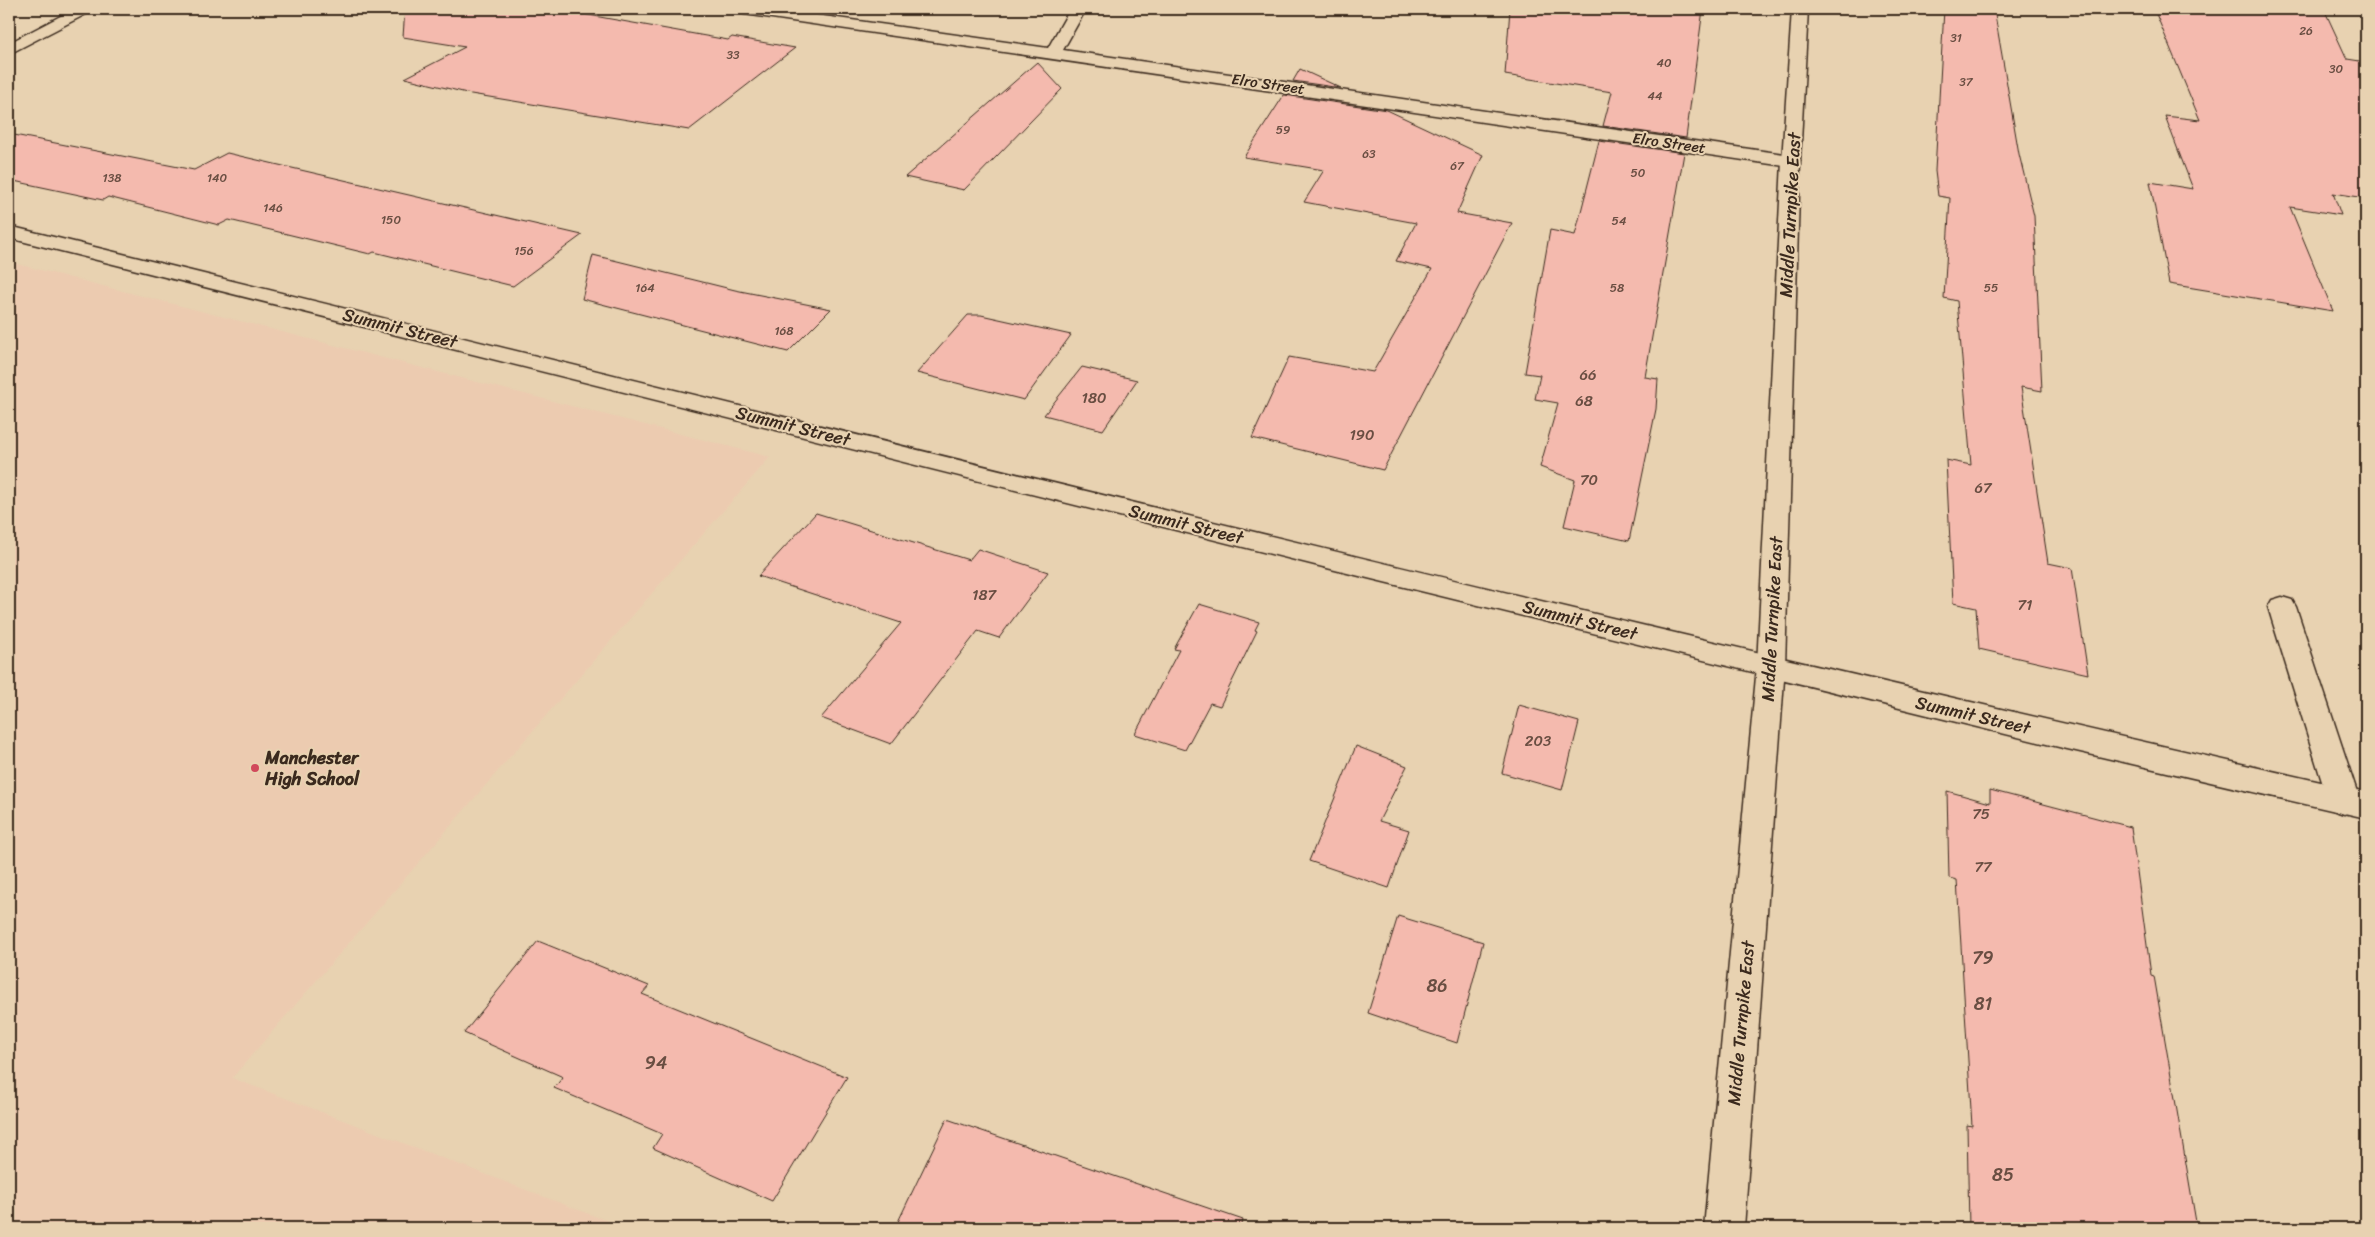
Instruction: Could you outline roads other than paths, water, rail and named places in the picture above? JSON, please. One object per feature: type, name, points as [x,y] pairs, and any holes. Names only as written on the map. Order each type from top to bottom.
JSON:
[{"type":"street","points":[[9,49],[85,9]]},
{"type":"street","name":"Elro Street","points":[[744,9],[1791,161]]},
{"type":"street","points":[[1054,53],[1078,9]]},
{"type":"street","name":"Middle Turnpike East","points":[[1724,1228],[1771,666],[1791,161],[1800,9]]},
{"type":"street","name":"Summit Street","points":[[9,232],[1338,562],[2355,803]]},
{"type":"street","points":[[2282,607],[2355,803]]},
{"type":"place","name":"Manchester High School","points":[[255,768]]}]
